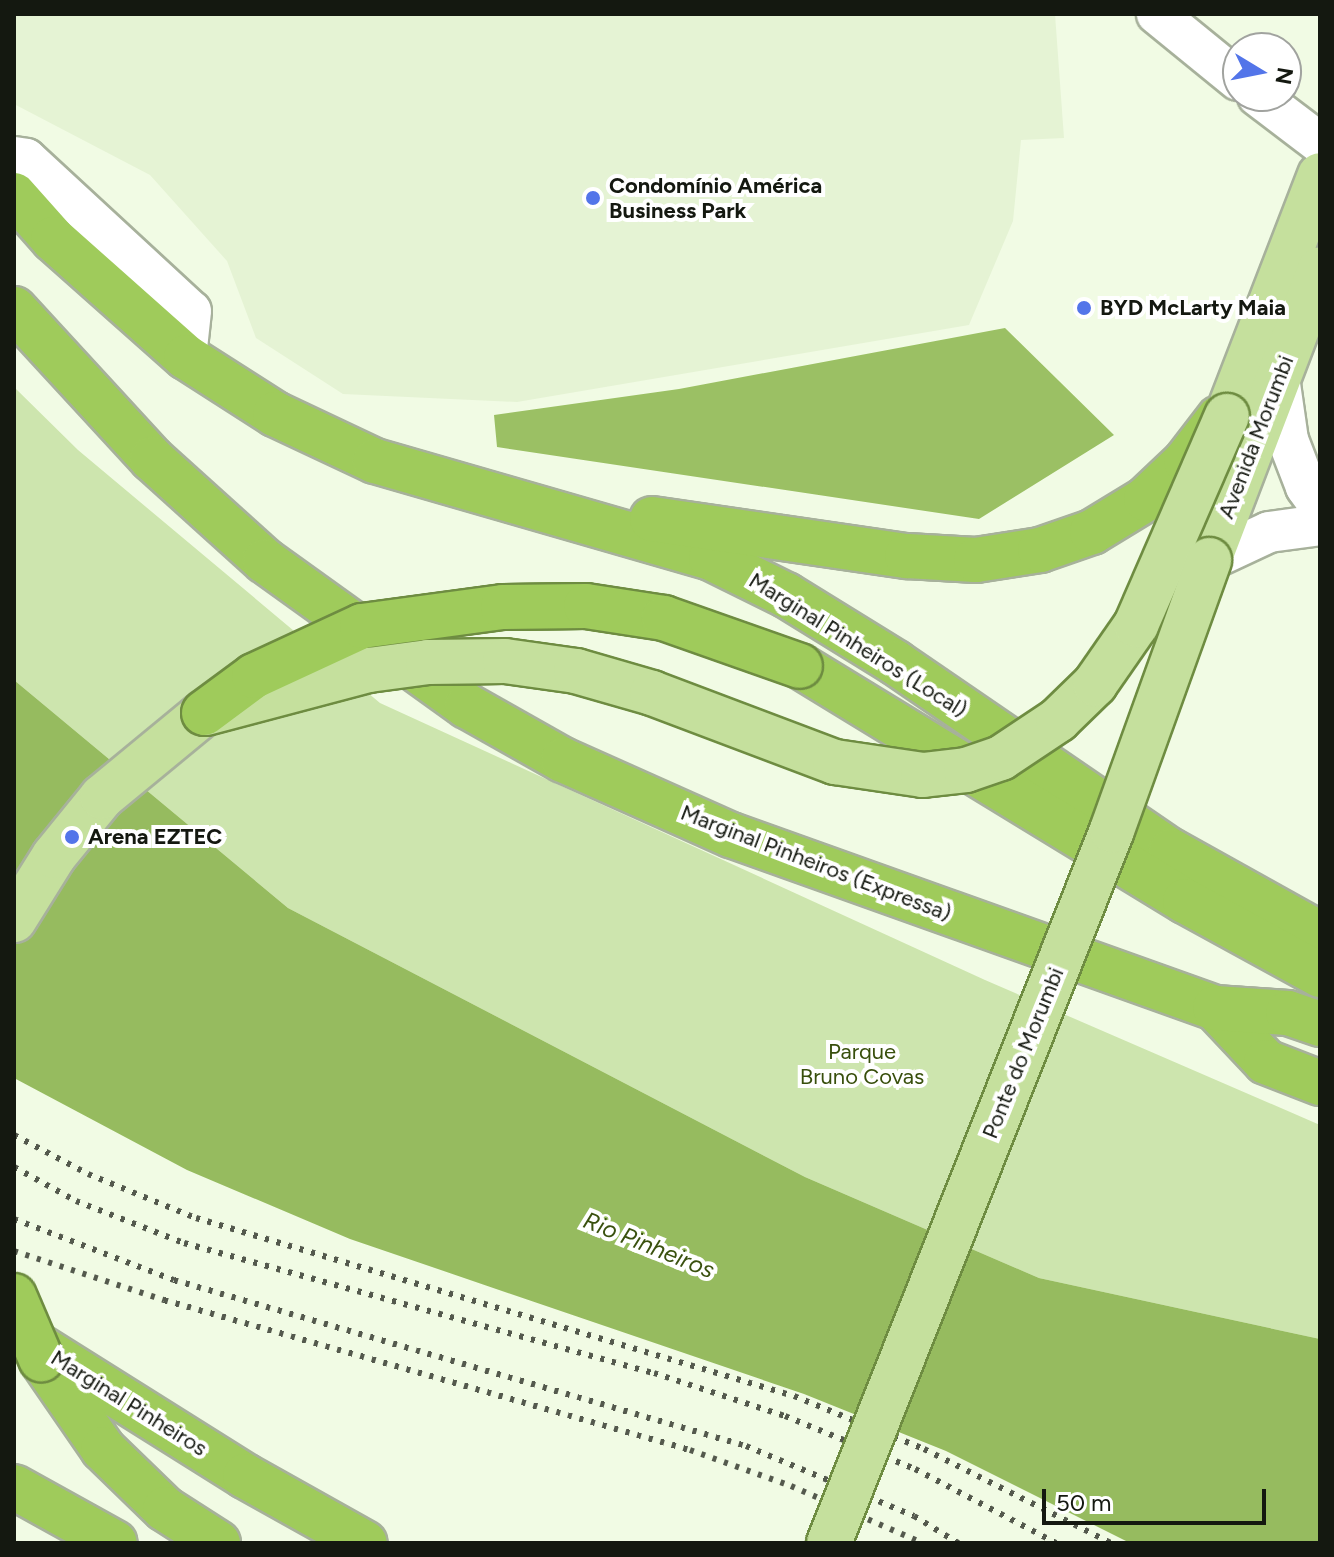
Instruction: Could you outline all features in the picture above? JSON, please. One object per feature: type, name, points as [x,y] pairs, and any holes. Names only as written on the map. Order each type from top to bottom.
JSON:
[{"type":"highway","name":"Marginal Pinheiros (Local)","points":[[14,195],[53,239],[186,357],[275,414],[375,461],[494,499],[575,515],[711,558],[786,595],[896,663],[1171,851],[1313,928]]},
{"type":"highway","name":"Marginal Pinheiros (Expressa)","points":[[14,309],[152,459],[265,561],[467,706],[563,760],[731,835],[1215,1008],[1266,1062],[1320,1083]]},
{"type":"highway","points":[[575,515],[761,531],[907,556],[976,560],[1040,550],[1092,532],[1146,499],[1186,461],[1230,408]]},
{"type":"highway","points":[[204,713],[254,676],[351,630],[503,607],[586,606],[664,618],[800,666],[1185,901],[1320,975]]},
{"type":"highway","points":[[1215,1008],[1288,1013],[1320,1024]]},
{"type":"highway","points":[[14,1296],[41,1359],[103,1449],[165,1509],[218,1543]]},
{"type":"highway","name":"Marginal Pinheiros","points":[[14,1331],[245,1476],[365,1543]]},
{"type":"highway","points":[[16,1489],[115,1543]]},
{"type":"main road","name":"Avenida Morumbi","points":[[204,713],[369,670],[428,662],[505,661],[576,671],[652,693],[835,762],[923,775],[966,770],[1001,758],[1058,720],[1095,684],[1136,625],[1230,408],[1320,175]]},
{"type":"main road","name":"Avenida Morumbi","points":[[1209,560],[1320,269]]},
{"type":"main road","name":"Ponte do Morumbi","points":[[829,1543],[1112,830],[1209,560]]},
{"type":"main road","points":[[14,920],[54,856],[102,797],[204,713]]},
{"type":"street","points":[[1157,14],[1222,67]]},
{"type":"street","points":[[1279,112],[1320,143]]},
{"type":"street","points":[[14,157],[26,159],[191,311],[186,357]]},
{"type":"street","points":[[1279,377],[1288,440],[1306,487],[1320,506]]},
{"type":"street","points":[[1209,560],[1269,532],[1320,525]]},
{"type":"shaded area","name":"Condomínio América Business Park","points":[[14,14],[1055,14],[1064,138],[1021,140],[1013,221],[969,325],[517,402],[343,394],[256,338],[227,261],[150,175],[14,104]]},
{"type":"shaded area","points":[[1005,328],[1114,435],[979,519],[497,447],[494,415],[679,389]]},
{"type":"green space","name":"Parque Bruno Covas","points":[[14,387],[78,450],[380,703],[985,980],[1320,1125],[1320,1339],[1039,1278],[805,1177],[288,908],[14,680]]},
{"type":"water","name":"Rio Pinheiros","points":[[14,680],[288,908],[805,1177],[1039,1278],[1320,1339],[1320,1543],[1130,1543],[946,1451],[804,1394],[350,1239],[187,1170],[14,1078]]},
{"type":"railway","points":[[14,1135],[88,1174],[196,1218],[794,1396],[924,1449],[1111,1543]]},
{"type":"railway","points":[[14,1167],[76,1201],[184,1243],[654,1373],[785,1416],[915,1469],[1056,1543]]},
{"type":"railway","points":[[14,1219],[174,1280],[746,1446],[914,1516],[958,1543]]},
{"type":"railway","points":[[14,1251],[164,1300],[690,1450],[791,1486],[923,1543]]},
{"type":"place","name":"Condomínio América Business Park","points":[[593,198]]},
{"type":"place","name":"BYD McLarty Maia","points":[[1084,308]]},
{"type":"place","name":"Arena EZTEC","points":[[72,837]]}]
